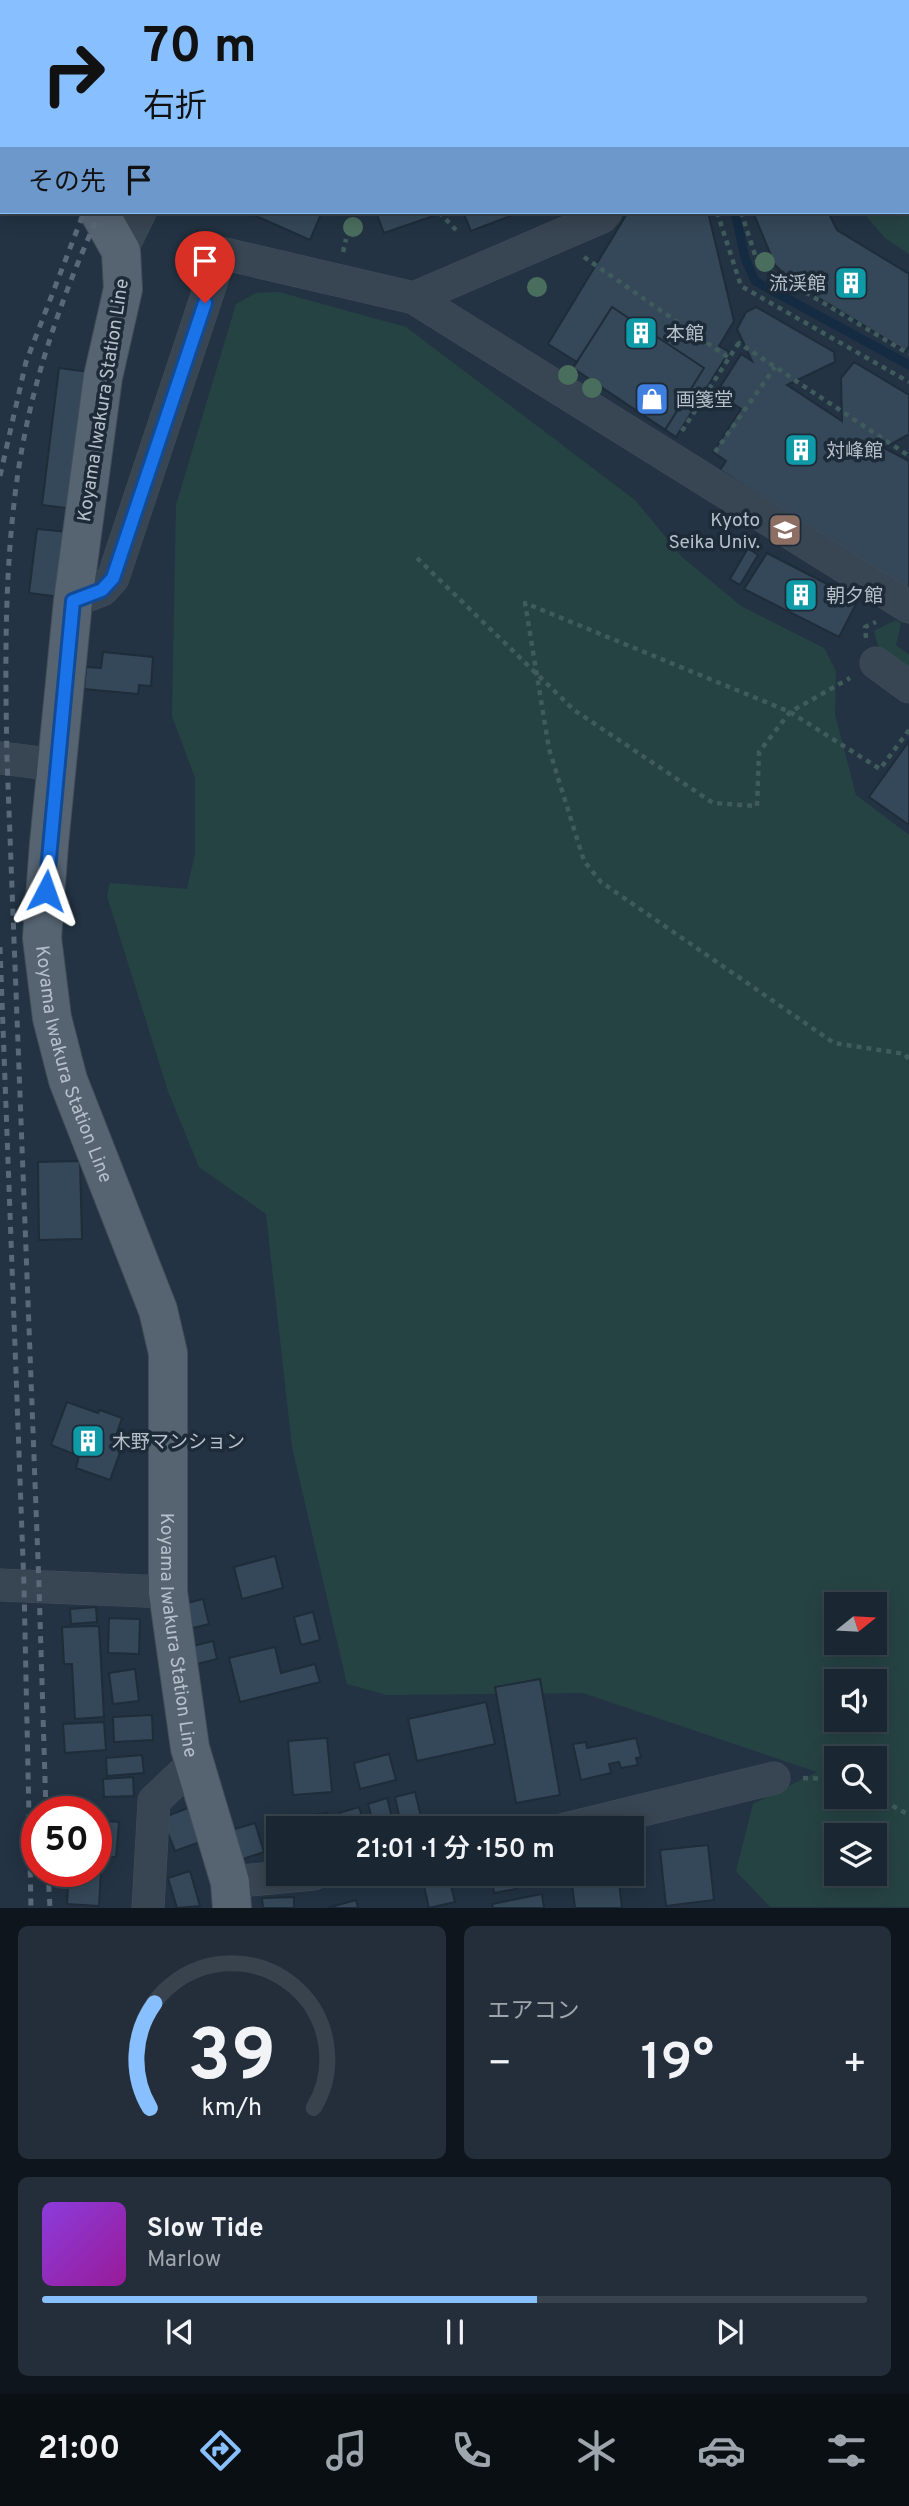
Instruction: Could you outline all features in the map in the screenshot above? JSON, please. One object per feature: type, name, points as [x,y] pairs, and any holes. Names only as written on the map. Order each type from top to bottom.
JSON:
[{"type":"main road","name":"Koyama Iwakura Station Line","points":[[100,214],[121,251],[123,289],[103,377],[73,601],[42,938],[52,1018],[68,1080],[158,1310],[168,1353],[168,1592],[190,1748],[231,1895]]},
{"type":"street","points":[[121,251],[138,214]]},
{"type":"street","points":[[414,298],[577,233],[605,214]]},
{"type":"street","points":[[73,601],[102,590],[113,578],[221,253],[414,298],[698,475],[898,612]]},
{"type":"street","points":[[876,663],[909,687]]},
{"type":"street","points":[[0,758],[57,765]]},
{"type":"street","points":[[0,1586],[168,1592]]},
{"type":"street","points":[[148,1908],[154,1801],[195,1762]]},
{"type":"street","points":[[619,1816],[774,1779]]},
{"type":"street","points":[[231,1895],[267,1886]]},
{"type":"path","points":[[441,214],[456,230]]},
{"type":"path","points":[[718,214],[741,286],[909,382]]},
{"type":"path","points":[[742,214],[758,264],[909,354]]},
{"type":"path","points":[[577,233],[729,358]]},
{"type":"path","points":[[343,254],[346,239]]},
{"type":"path","points":[[666,455],[738,343],[909,456]]},
{"type":"path","points":[[698,475],[775,368]]},
{"type":"path","points":[[418,558],[574,710],[713,803],[757,806],[759,752],[790,712],[876,663],[867,646],[865,627],[898,612]]},
{"type":"path","points":[[909,730],[880,769],[790,712],[525,603],[549,749],[584,861],[601,882],[834,1043],[905,1054],[909,1060]]},
{"type":"path","points":[[887,1803],[909,1815]]},
{"type":"green space","points":[[865,214],[909,214],[909,254],[885,238]]},
{"type":"green space","points":[[279,292],[406,327],[635,500],[682,557],[741,606],[824,648],[836,671],[835,714],[856,795],[909,835],[909,1907],[770,1907],[736,1871],[753,1804],[817,1772],[583,1693],[387,1695],[347,1684],[292,1447],[266,1214],[199,1167],[168,1091],[107,896],[110,883],[187,889],[195,854],[195,778],[172,716],[176,505],[236,304],[256,293]]},
{"type":"green space","points":[[896,620],[901,623],[896,645],[909,655],[909,675],[880,653],[874,631]]},
{"type":"building","points":[[252,214],[321,214],[310,240]]},
{"type":"building","points":[[252,214],[321,214],[310,240]]},
{"type":"building","points":[[377,214],[439,214],[384,233]]},
{"type":"building","points":[[464,214],[516,214],[471,231]]},
{"type":"building","name":"本館","points":[[627,214],[708,214],[734,321],[719,346],[729,352],[676,437],[573,368],[577,362],[548,344]]},
{"type":"building","name":"流渓館","points":[[754,214],[829,214],[837,230],[909,274],[909,346],[906,351],[791,281],[775,265]]},
{"type":"building","name":"画箋堂","points":[[612,307],[704,368],[665,430],[573,368]]},
{"type":"building","name":"対峰館","points":[[756,307],[834,352],[835,362],[787,385],[842,421],[841,378],[854,362],[909,395],[909,434],[884,448],[909,461],[909,593],[720,470],[726,461],[713,452],[741,409],[717,392],[741,354],[752,361],[737,329],[746,312]]},
{"type":"building","points":[[59,368],[90,372],[73,509],[42,505]]},
{"type":"building","points":[[37,529],[68,532],[60,597],[29,593]]},
{"type":"building","points":[[748,548],[758,555],[740,585],[730,579]]},
{"type":"building","name":"朝夕館","points":[[767,553],[858,600],[839,637],[744,589]]},
{"type":"building","points":[[103,652],[153,657],[151,686],[139,685],[138,694],[84,689],[86,667],[101,668]]},
{"type":"building","points":[[909,741],[909,825],[869,797]]},
{"type":"building","points":[[80,1161],[82,1239],[39,1240],[38,1162]]},
{"type":"building","name":"木野マンション","points":[[67,1402],[122,1418],[117,1433],[126,1436],[110,1480],[76,1468],[79,1456],[51,1445]]},
{"type":"building","points":[[275,1556],[283,1588],[242,1599],[234,1567]]},
{"type":"building","points":[[203,1599],[209,1624],[189,1629],[183,1604]]},
{"type":"building","points":[[96,1607],[97,1622],[71,1624],[70,1609]]},
{"type":"building","points":[[313,1612],[320,1640],[301,1645],[294,1617]]},
{"type":"building","points":[[109,1618],[140,1619],[139,1654],[108,1653]]},
{"type":"building","points":[[99,1626],[104,1717],[75,1719],[72,1664],[64,1664],[62,1627]]},
{"type":"building","points":[[213,1641],[217,1659],[197,1664],[193,1646]]},
{"type":"building","points":[[275,1647],[281,1673],[315,1664],[320,1682],[240,1702],[229,1658]]},
{"type":"building","points":[[135,1669],[139,1701],[113,1704],[109,1673]]},
{"type":"building","points":[[540,1679],[560,1795],[516,1803],[495,1687]]},
{"type":"building","points":[[486,1702],[495,1744],[417,1761],[408,1719]]},
{"type":"building","points":[[152,1715],[153,1740],[114,1742],[113,1717]]},
{"type":"building","points":[[104,1722],[106,1750],[65,1753],[63,1724]]},
{"type":"building","points":[[327,1738],[332,1792],[293,1795],[288,1741]]},
{"type":"building","points":[[636,1738],[641,1757],[636,1758],[638,1765],[621,1768],[619,1762],[609,1764],[611,1773],[581,1780],[573,1744],[586,1742],[587,1748]]},
{"type":"building","points":[[389,1754],[396,1780],[360,1789],[354,1763]]},
{"type":"building","points":[[142,1755],[144,1773],[107,1776],[106,1758]]},
{"type":"building","points":[[133,1777],[134,1796],[104,1796],[103,1779]]},
{"type":"building","points":[[415,1792],[421,1816],[399,1816],[395,1797]]},
{"type":"building","points":[[387,1798],[392,1816],[371,1816],[368,1804]]},
{"type":"building","points":[[359,1807],[362,1816],[340,1816],[339,1813]]},
{"type":"building","points":[[188,1808],[200,1842],[175,1851],[162,1818]]},
{"type":"building","points":[[327,1813],[327,1816],[306,1816]]},
{"type":"building","points":[[112,1821],[119,1822],[116,1857],[112,1857]]},
{"type":"building","points":[[255,1823],[264,1852],[237,1861],[228,1831]]},
{"type":"building","points":[[708,1845],[714,1900],[666,1906],[660,1850]]},
{"type":"building","points":[[190,1871],[200,1906],[177,1908],[168,1878]]},
{"type":"building","points":[[424,1886],[451,1886],[455,1902],[429,1908]]},
{"type":"building","points":[[493,1886],[516,1886],[516,1889],[494,1893]]},
{"type":"building","points":[[572,1886],[619,1886],[622,1908],[575,1908]]},
{"type":"building","points":[[68,1887],[100,1887],[99,1906],[67,1904]]},
{"type":"building","points":[[542,1894],[544,1908],[493,1908],[492,1904]]},
{"type":"building","points":[[294,1897],[294,1908],[263,1908],[262,1898]]},
{"type":"building","points":[[356,1900],[358,1908],[327,1908]]},
{"type":"waterway","points":[[735,214],[745,258],[755,281],[909,365]]},
{"type":"railway","points":[[0,476],[26,362],[83,214]]},
{"type":"railway","points":[[46,1796],[7,759],[7,609],[15,497],[33,396],[74,272],[99,214]]},
{"type":"railway","points":[[0,947],[24,1586],[31,1908]]},
{"type":"railway","points":[[49,1887],[50,1908]]},
{"type":"place","name":"流渓館","points":[[851,283]]},
{"type":"place","name":"本館","points":[[641,333]]},
{"type":"place","name":"画箋堂","points":[[652,399]]},
{"type":"place","name":"対峰館","points":[[801,450]]},
{"type":"place","name":"Kyoto Seika Univ.","points":[[785,530]]},
{"type":"place","name":"朝夕館","points":[[801,595]]},
{"type":"place","name":"木野マンション","points":[[88,1441]]},
{"type":"route","points":[[46,891],[73,601],[102,590],[113,578],[205,303]]}]
